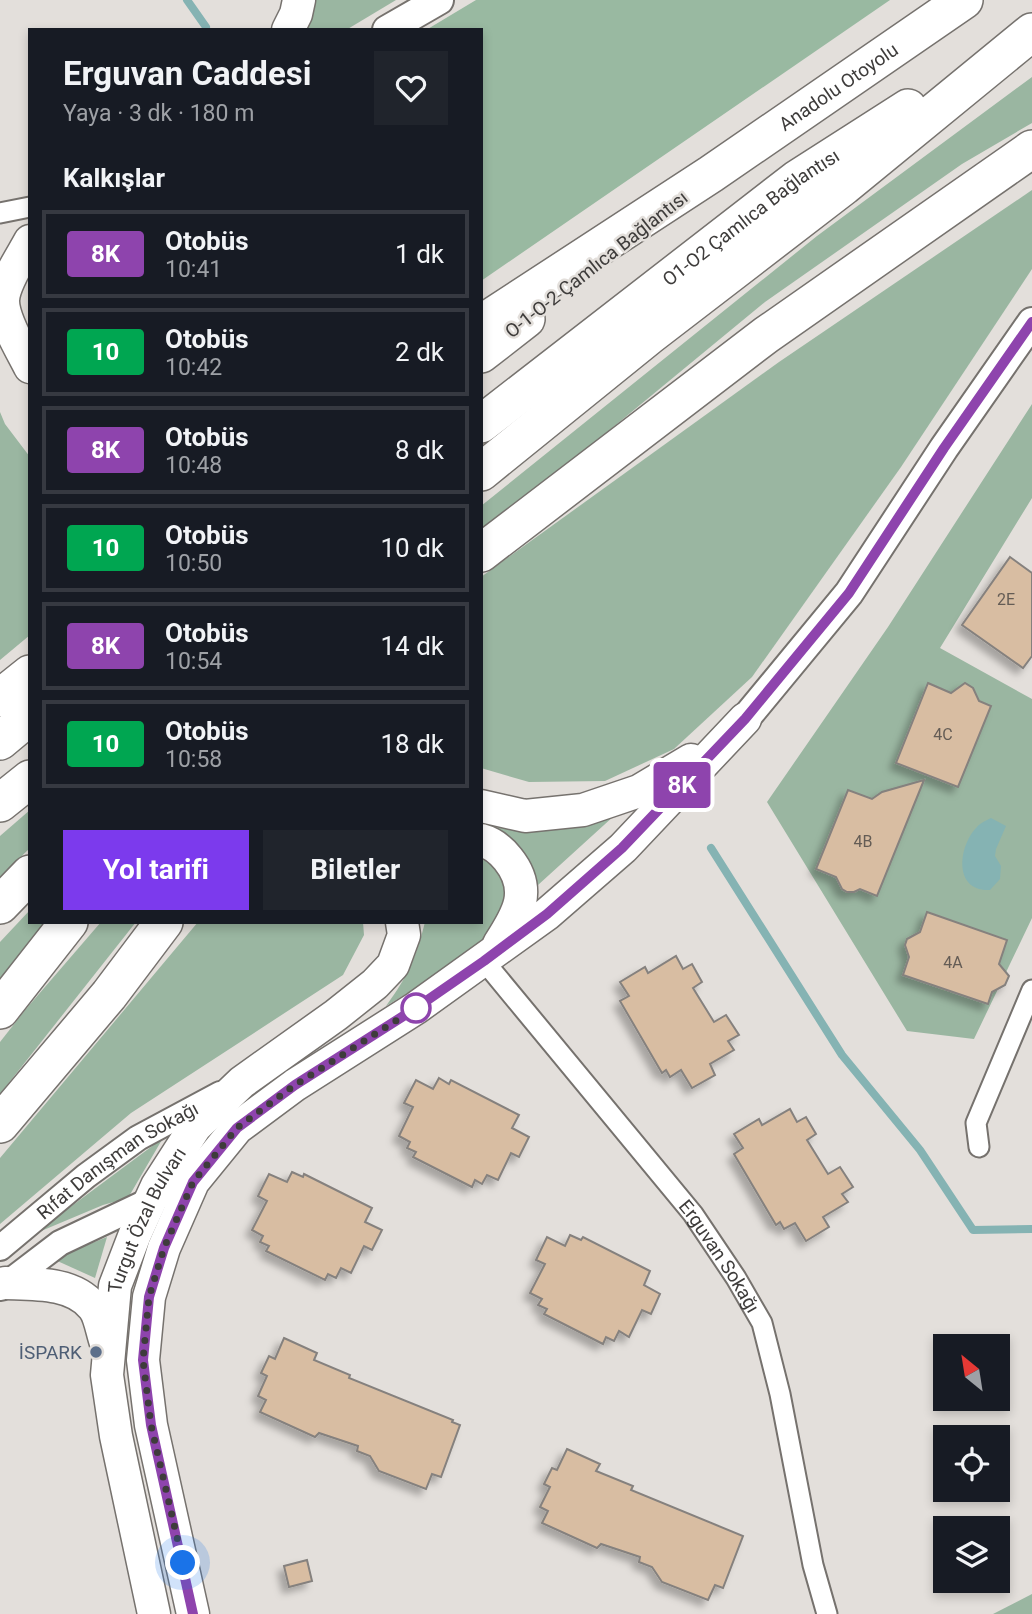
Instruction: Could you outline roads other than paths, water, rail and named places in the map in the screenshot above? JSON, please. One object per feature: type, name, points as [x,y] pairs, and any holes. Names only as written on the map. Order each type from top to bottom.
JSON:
[{"type":"highway","name":"Anadolu Otoyolu","points":[[711,174],[964,0]]},
{"type":"highway","points":[[483,470],[649,336],[844,186],[1032,30]]},
{"type":"highway","name":"O1-O2 Çamlıca Bağlantısı","points":[[483,422],[797,179],[1032,30]]},
{"type":"highway","points":[[483,551],[766,335],[1032,149]]},
{"type":"highway","points":[[483,323],[711,174]]},
{"type":"highway","name":"O-1-O-2 Çamlıca Bağlantısı","points":[[483,352],[711,174]]},
{"type":"highway","points":[[0,698],[28,676]]},
{"type":"highway","points":[[0,741],[28,718]]},
{"type":"highway","points":[[0,803],[28,781]]},
{"type":"highway","points":[[0,905],[28,876]]},
{"type":"highway","points":[[0,1010],[67,924]]},
{"type":"highway","points":[[0,1124],[109,995],[162,924]]},
{"type":"main road","points":[[289,28],[299,0]]},
{"type":"main road","points":[[390,28],[439,0]]},
{"type":"main road","points":[[28,245],[12,275],[3,300],[5,321],[28,362]]},
{"type":"main road","name":"Turgut Özal Bulvarı","points":[[193,1614],[151,1425],[143,1360],[149,1297],[164,1248],[193,1182],[237,1128],[295,1085],[416,1008],[547,914],[622,848],[745,719],[849,593],[944,448],[1032,323]]},
{"type":"main road","points":[[483,806],[525,816],[583,810],[639,791],[692,759],[745,719]]},
{"type":"main road","points":[[483,841],[499,849],[509,861],[518,874],[522,888],[516,918],[489,956]]},
{"type":"main road","name":"Turgut Özal Bulvarı","points":[[154,1614],[116,1436],[107,1375],[115,1286],[157,1186],[195,1127],[242,1082],[375,984],[393,965],[404,926]]},
{"type":"main road","points":[[3,1286],[43,1284],[73,1292],[94,1307],[109,1353]]},
{"type":"street","points":[[0,213],[28,207]]},
{"type":"street","name":"Erguvan Sokağı","points":[[489,956],[693,1214],[736,1278],[762,1323],[780,1394],[813,1565],[827,1614]]},
{"type":"street","points":[[979,1147],[976,1123],[1032,990]]},
{"type":"street","name":"Rıfat Danışman Sokağı","points":[[0,1248],[86,1175],[138,1138],[242,1082]]},
{"type":"street","name":"Rıfat Danışman Sokağı","points":[[3,1286],[60,1243],[193,1182]]},
{"type":"water","points":[[991,818],[1006,826],[995,856],[1001,866],[1000,879],[990,890],[978,889],[970,884],[965,876],[963,856],[971,835],[980,824]]},
{"type":"waterway","points":[[187,0],[206,27]]},
{"type":"waterway","points":[[711,848],[842,1055],[920,1150],[973,1230],[1032,1229]]},
{"type":"place","name":"İSPARK","points":[[96,1352]]}]
